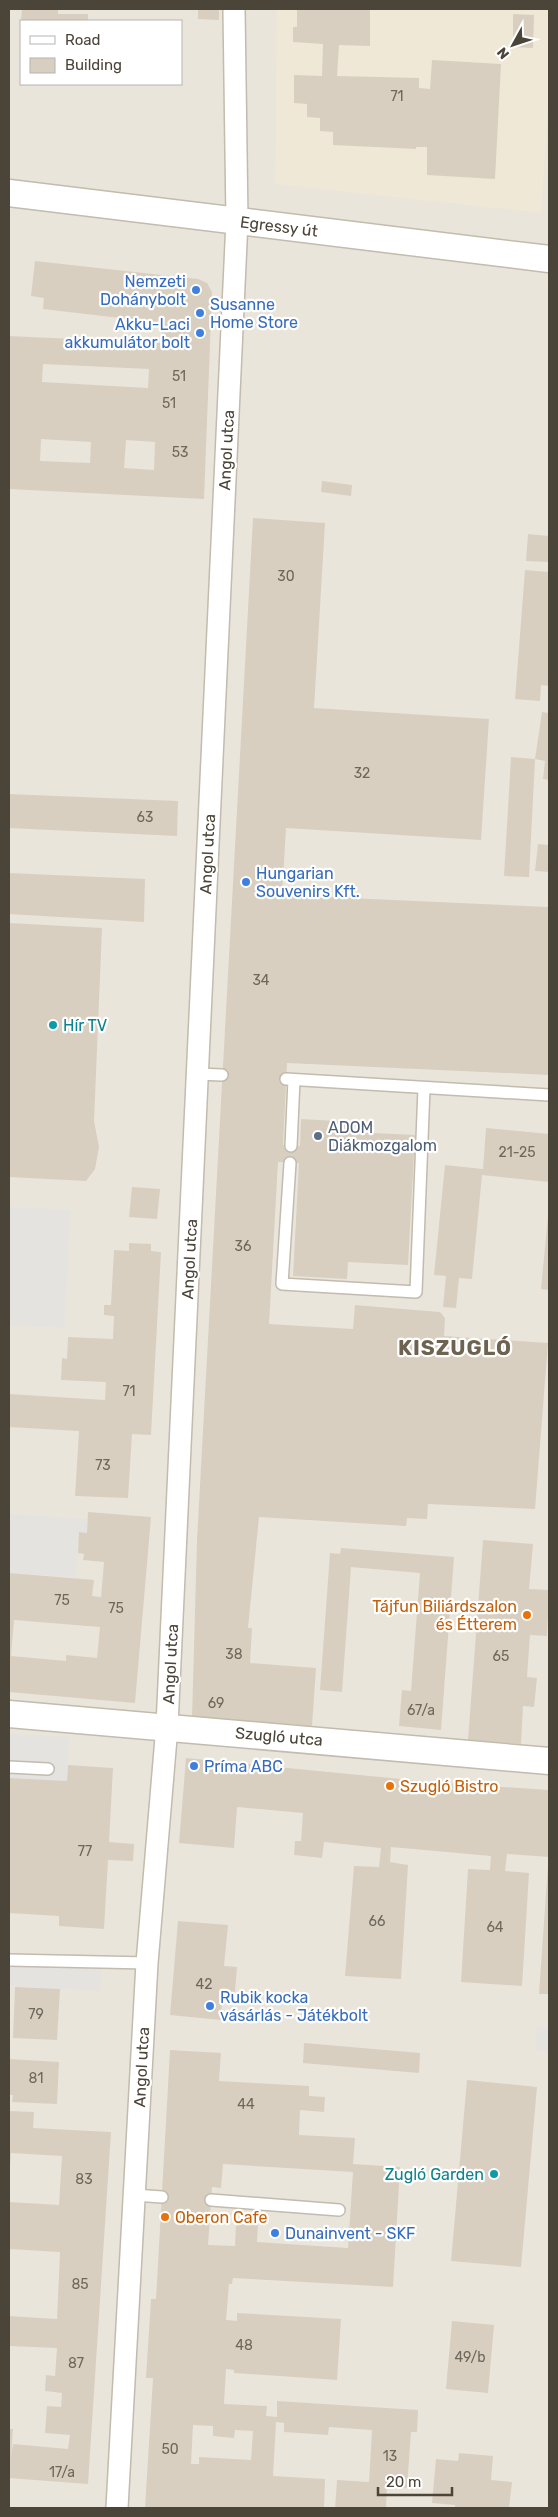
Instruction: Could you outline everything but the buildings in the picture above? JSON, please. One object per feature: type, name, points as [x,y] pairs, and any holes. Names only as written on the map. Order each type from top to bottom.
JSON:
[{"type":"street","name":"Angol utca","points":[[117,2508],[147,1963],[167,1726],[237,221],[234,9]]},
{"type":"street","name":"Egressy út","points":[[9,193],[549,259]]},
{"type":"street","name":"Szugló utca","points":[[9,1714],[167,1726],[549,1761]]},
{"type":"lane","points":[[197,1074],[222,1075]]},
{"type":"lane","points":[[291,1146],[290,1079],[549,1095]]},
{"type":"lane","points":[[290,1163],[282,1284],[416,1292],[424,1088]]},
{"type":"lane","points":[[9,1767],[48,1769]]},
{"type":"lane","points":[[9,1960],[147,1963]]},
{"type":"lane","points":[[134,2195],[162,2197]]},
{"type":"lane","points":[[211,2200],[339,2210]]},
{"type":"shaded area","points":[[9,9],[549,9],[549,2508],[9,2508]]},
{"type":"shaded area","points":[[277,9],[549,9],[549,93],[541,213],[275,184]]},
{"type":"shaded area","points":[[9,1207],[70,1210],[65,1328],[9,1325]]},
{"type":"shaded area","points":[[9,1514],[87,1519],[87,1533],[79,1533],[76,1577],[9,1573]]},
{"type":"shaded area","points":[[9,1734],[69,1737],[67,1781],[9,1778]]},
{"type":"shaded area","points":[[9,1960],[102,1961],[100,1991],[9,1986]]},
{"type":"shaded area","points":[[537,2026],[549,2027],[549,2052],[535,2050]]},
{"type":"place","name":"Nemzeti Dohánybolt","points":[[196,290]]},
{"type":"place","name":"Susanne Home Store","points":[[200,313]]},
{"type":"place","name":"Akku-Laci akkumulátor bolt","points":[[200,333]]},
{"type":"place","name":"Hungarian Souvenirs Kft.","points":[[246,882]]},
{"type":"place","name":"Hír TV","points":[[53,1025]]},
{"type":"place","name":"ADOM Diákmozgalom","points":[[318,1136]]},
{"type":"place","name":"Tájfun Biliárdszalon és Étterem","points":[[527,1615]]},
{"type":"place","name":"Príma ABC","points":[[194,1766]]},
{"type":"place","name":"Szugló Bistro","points":[[390,1786]]},
{"type":"place","name":"Rubik kocka vásárlás - Játékbolt","points":[[210,2006]]},
{"type":"place","name":"Zugló Garden","points":[[494,2174]]},
{"type":"place","name":"Oberon Cafe","points":[[165,2217]]},
{"type":"place","name":"Dunainvent - SKF","points":[[275,2233]]},
{"type":"district","name":"KISZUGLÓ","points":[[455,1348]]}]
